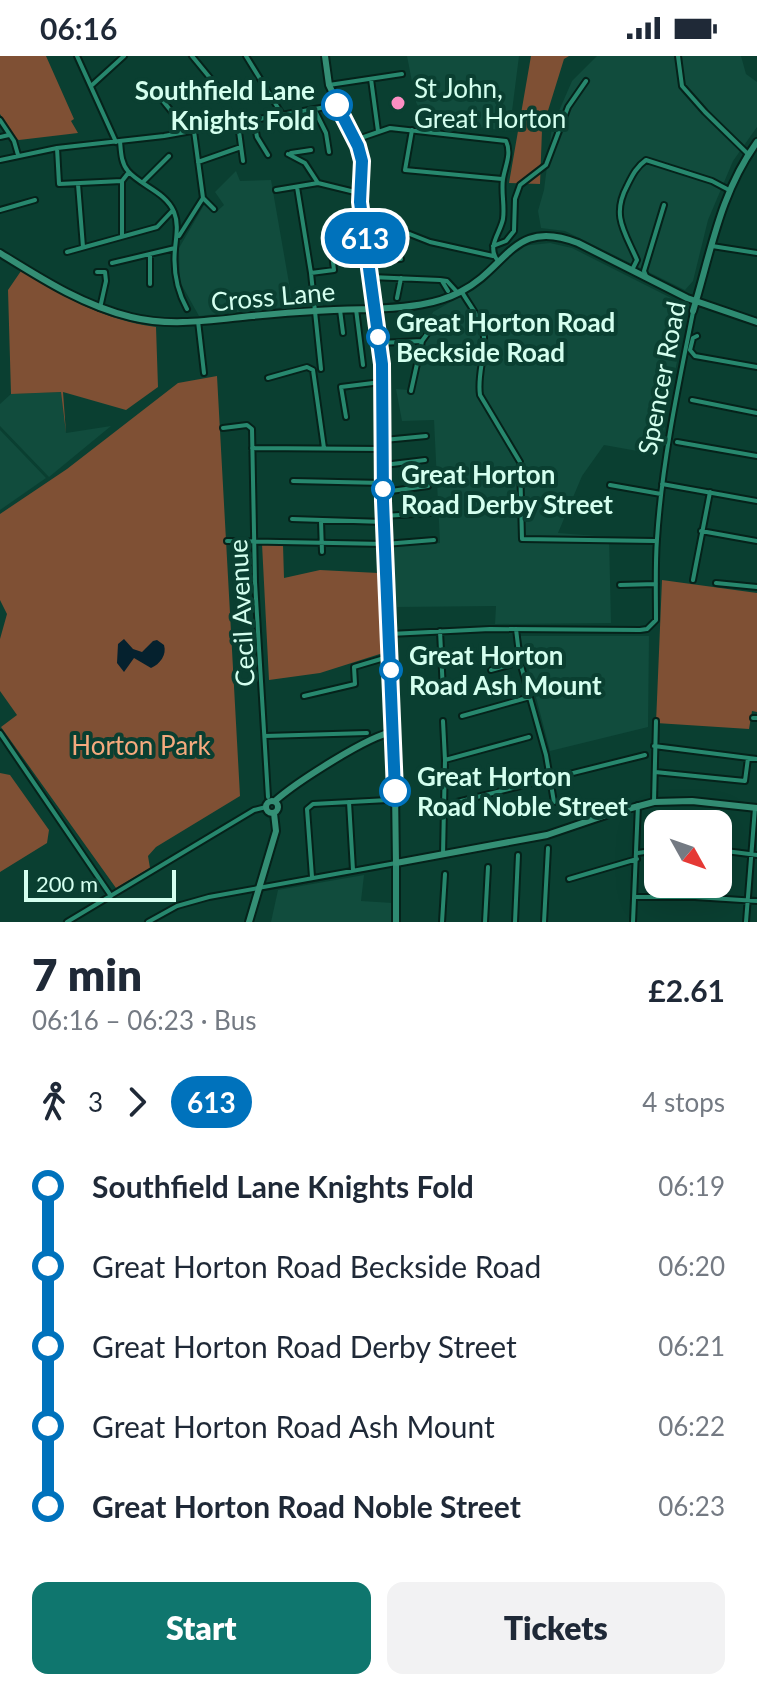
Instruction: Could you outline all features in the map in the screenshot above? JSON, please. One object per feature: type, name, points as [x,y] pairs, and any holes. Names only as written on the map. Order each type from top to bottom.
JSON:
[{"type":"main road","points":[[325,56],[329,85],[362,161],[359,193],[383,382],[383,492],[394,732],[396,863],[562,831],[654,802],[692,801],[756,808]]},
{"type":"main road","name":"Cross Lane","points":[[0,253],[73,297],[132,317],[175,322],[374,309]]},
{"type":"main road","points":[[249,922],[276,831],[272,804],[298,784],[385,733],[394,732]]},
{"type":"main road","points":[[385,733],[394,745]]},
{"type":"street","points":[[77,56],[129,172],[122,181],[122,235]]},
{"type":"street","points":[[91,86],[124,56]]},
{"type":"street","points":[[192,56],[220,90]]},
{"type":"street","points":[[246,56],[283,116]]},
{"type":"street","points":[[678,56],[682,86],[748,154]]},
{"type":"street","points":[[329,85],[402,74]]},
{"type":"street","points":[[371,79],[378,131]]},
{"type":"street","points":[[493,246],[506,241],[514,231],[515,199],[519,187],[524,179],[546,165],[568,107],[586,81]]},
{"type":"street","points":[[159,96],[176,117],[179,133]]},
{"type":"street","points":[[0,160],[57,148],[238,124],[337,105]]},
{"type":"street","points":[[315,111],[326,133],[329,152]]},
{"type":"street","points":[[0,120],[18,155]]},
{"type":"street","points":[[254,121],[257,137],[268,155]]},
{"type":"street","points":[[238,124],[243,161]]},
{"type":"street","points":[[355,140],[390,128],[506,141],[509,155],[503,179],[503,219],[493,246],[496,259]]},
{"type":"street","points":[[412,130],[405,170],[503,179]]},
{"type":"street","points":[[194,131],[203,198],[214,209]]},
{"type":"street","points":[[0,137],[9,135]]},
{"type":"street","name":"Spencer Road","points":[[516,629],[647,629],[656,620],[657,541],[662,484],[670,422],[693,311],[729,190],[757,142]]},
{"type":"street","points":[[197,162],[241,147]]},
{"type":"street","points":[[57,148],[59,184],[122,181]]},
{"type":"street","points":[[311,150],[288,154],[305,163],[318,183]]},
{"type":"street","points":[[143,182],[169,156]]},
{"type":"street","points":[[632,270],[637,260],[619,214],[619,202],[637,167],[646,160],[712,181],[729,190]]},
{"type":"street","name":"Cross Lane","points":[[129,172],[163,198],[173,210],[177,238],[176,284],[187,309]]},
{"type":"street","points":[[276,190],[318,183],[359,193]]},
{"type":"street","points":[[78,184],[83,247]]},
{"type":"street","points":[[297,187],[311,273],[321,369]]},
{"type":"street","points":[[177,238],[203,198]]},
{"type":"street","points":[[0,210],[35,200]]},
{"type":"street","points":[[648,279],[644,271],[664,205]]},
{"type":"street","points":[[67,252],[157,227],[173,210]]},
{"type":"street","points":[[175,216],[189,221]]},
{"type":"street","points":[[402,231],[430,242],[496,259]]},
{"type":"street","points":[[374,309],[427,304],[460,292],[520,241],[543,235],[563,237],[696,302],[757,322]]},
{"type":"street","points":[[311,273],[334,270],[331,246]]},
{"type":"street","points":[[710,246],[757,253]]},
{"type":"street","points":[[112,263],[175,248]]},
{"type":"street","points":[[150,254],[150,284]]},
{"type":"street","points":[[368,260],[401,259]]},
{"type":"street","points":[[97,272],[105,272],[106,281],[100,308]]},
{"type":"street","points":[[371,277],[447,281],[460,292],[483,330],[480,395],[520,462],[522,539],[657,541]]},
{"type":"street","points":[[397,298],[401,278]]},
{"type":"street","points":[[440,280],[448,291]]},
{"type":"street","points":[[356,309],[363,365]]},
{"type":"street","points":[[340,310],[343,333]]},
{"type":"street","points":[[198,321],[204,373]]},
{"type":"street","points":[[411,391],[422,341],[427,334]]},
{"type":"street","points":[[697,336],[693,338],[690,350],[695,356],[757,367]]},
{"type":"street","points":[[379,343],[422,341]]},
{"type":"street","points":[[268,378],[307,367],[314,375],[324,448]]},
{"type":"street","points":[[346,417],[341,387],[383,382]]},
{"type":"street","points":[[692,400],[757,413]]},
{"type":"street","name":"Cecil Avenue","points":[[223,428],[251,427],[254,540],[272,804]]},
{"type":"street","points":[[384,440],[426,436]]},
{"type":"street","points":[[677,442],[757,456]]},
{"type":"street","points":[[252,448],[385,449]]},
{"type":"street","points":[[384,465],[425,460]]},
{"type":"street","points":[[293,481],[383,483]]},
{"type":"street","points":[[662,484],[757,501]]},
{"type":"street","points":[[610,485],[661,494]]},
{"type":"street","points":[[383,492],[428,486]]},
{"type":"street","points":[[693,580],[710,492]]},
{"type":"street","points":[[292,519],[384,519],[430,513]]},
{"type":"street","points":[[321,521],[322,552]]},
{"type":"street","points":[[701,531],[757,541]]},
{"type":"street","points":[[227,541],[385,544],[434,540]]},
{"type":"street","points":[[716,583],[757,587]]},
{"type":"street","points":[[620,585],[656,584]]},
{"type":"street","points":[[390,634],[516,629],[520,662],[546,755],[554,802]]},
{"type":"street","points":[[440,631],[443,691]]},
{"type":"street","points":[[304,696],[355,684],[354,667],[391,656]]},
{"type":"street","points":[[491,670],[520,662]]},
{"type":"street","points":[[462,716],[530,697]]},
{"type":"street","points":[[443,721],[443,856]]},
{"type":"street","points":[[654,802],[656,721]]},
{"type":"street","points":[[0,733],[112,896]]},
{"type":"street","points":[[265,736],[367,733]]},
{"type":"street","points":[[445,760],[529,737]]},
{"type":"street","points":[[654,746],[757,759]]},
{"type":"street","points":[[445,805],[645,755]]},
{"type":"street","points":[[655,772],[745,781],[748,758]]},
{"type":"street","points":[[312,877],[307,809],[313,804],[388,800]]},
{"type":"street","points":[[349,802],[353,870]]},
{"type":"street","points":[[67,922],[254,810],[272,804]]},
{"type":"street","points":[[633,922],[638,805]]},
{"type":"street","points":[[746,922],[756,808]]},
{"type":"street","points":[[544,922],[548,848]]},
{"type":"street","points":[[732,852],[754,854]]},
{"type":"street","points":[[569,879],[644,854]]},
{"type":"street","points":[[515,922],[518,855]]},
{"type":"street","points":[[148,922],[177,906],[261,887],[396,863],[396,922]]},
{"type":"street","points":[[485,922],[488,867]]},
{"type":"street","points":[[442,922],[445,874]]},
{"type":"street","points":[[634,897],[757,901]]},
{"type":"shaded area","points":[[407,56],[519,56],[510,127],[506,131],[424,119],[416,102]]},
{"type":"shaded area","points":[[597,56],[741,56],[746,74],[757,82],[757,127],[733,161],[708,220],[693,281],[685,290],[565,231],[541,228],[538,211],[544,190],[552,127],[572,81]]},
{"type":"shaded area","points":[[236,171],[240,181],[271,180],[293,306],[199,316],[180,282],[179,248],[204,205],[215,213],[224,205],[215,192]]},
{"type":"shaded area","points":[[550,243],[572,248],[687,306],[660,455],[604,445],[582,476],[558,533],[609,537],[611,623],[495,624],[496,606],[397,607],[391,546],[440,543],[434,420],[402,421],[396,389],[409,390],[420,343],[433,312],[479,286],[521,246]]},
{"type":"shaded area","points":[[61,392],[66,433],[111,426],[49,477],[0,426],[0,404],[11,394]]},
{"type":"shaded area","points":[[0,430],[46,478],[0,510]]},
{"type":"shaded area","points":[[520,636],[649,636],[648,727],[550,751]]},
{"type":"shaded area","points":[[124,639],[133,649],[142,652],[157,640],[164,645],[164,656],[151,668],[134,658],[124,672],[117,663],[118,644]]},
{"type":"shaded area","points":[[364,875],[361,901],[393,903],[392,922],[271,922],[278,890]]},
{"type":"green space","points":[[0,56],[46,56],[78,133],[16,139],[0,114]]},
{"type":"green space","points":[[531,56],[569,56],[564,59],[542,130],[540,184],[509,183]]},
{"type":"green space","points":[[21,271],[102,313],[156,327],[158,387],[126,410],[63,392],[66,433],[61,392],[11,394],[8,290]]},
{"type":"green space","name":"Horton Park","points":[[217,376],[240,796],[156,847],[148,856],[150,868],[116,888],[1,727],[17,715],[0,691],[0,639],[7,614],[0,600],[0,514],[67,469],[178,383]]},
{"type":"green space","points":[[262,544],[283,545],[284,578],[320,570],[378,573],[383,653],[320,673],[269,680]]},
{"type":"green space","points":[[662,580],[757,593],[757,712],[752,711],[749,729],[656,723]]},
{"type":"green space","points":[[0,773],[10,775],[49,830],[47,843],[0,872]]},
{"type":"bus line","name":"613","points":[[337,105],[358,146],[362,161],[359,193],[382,364],[383,501],[395,791]]},
{"type":"place","name":"St John, Great Horton","points":[[398,103]]},
{"type":"place","name":"Southfield Lane Knights Fold","points":[[337,105]]},
{"type":"place","name":"Great Horton Road Beckside Road","points":[[378,337]]},
{"type":"place","name":"Great Horton Road Derby Street","points":[[383,489]]},
{"type":"place","name":"Great Horton Road Ash Mount","points":[[391,670]]},
{"type":"place","name":"Great Horton Road Noble Street","points":[[395,791]]}]
